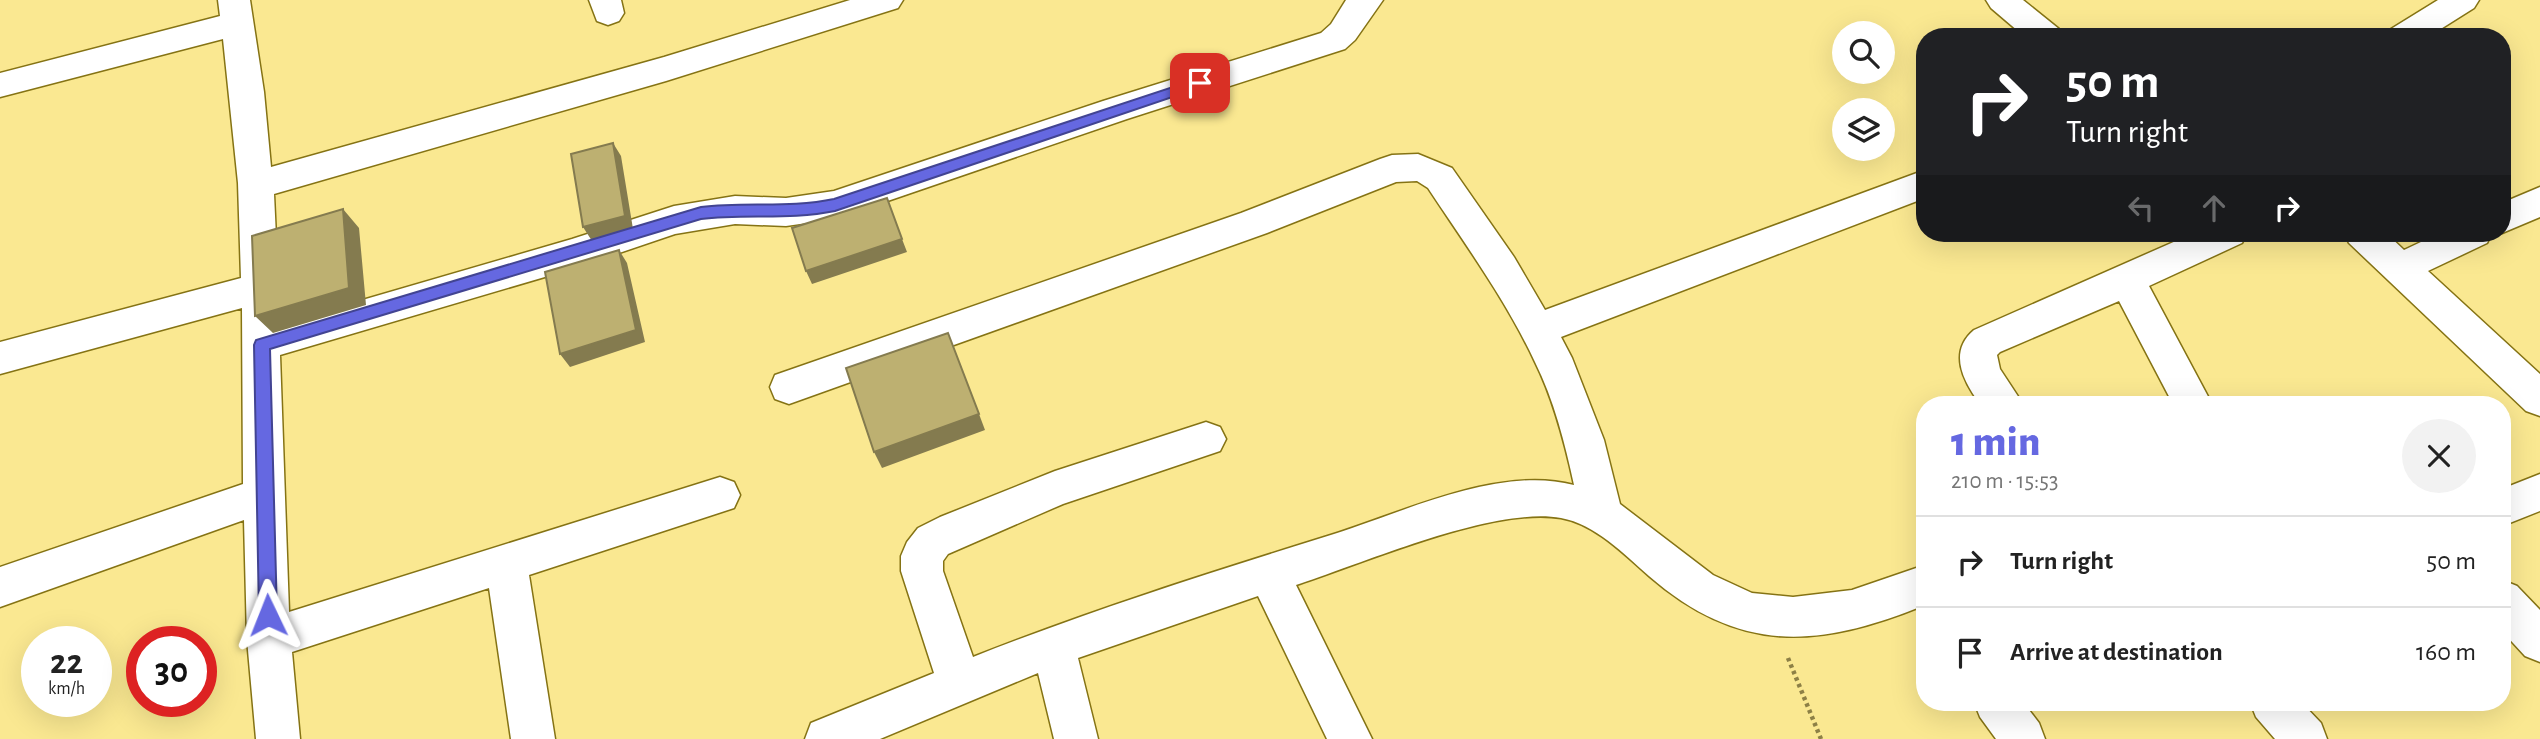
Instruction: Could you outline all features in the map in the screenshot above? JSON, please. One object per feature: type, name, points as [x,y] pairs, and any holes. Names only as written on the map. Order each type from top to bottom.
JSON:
[{"type":"street","points":[[254,186],[666,69],[887,0]]},
{"type":"street","points":[[262,345],[701,213],[734,209],[809,210],[835,205],[1115,110],[1333,41],[1342,36],[1354,8],[1367,0]]},
{"type":"street","points":[[2002,0],[2037,28]]},
{"type":"street","points":[[2418,28],[2463,0]]},
{"type":"street","points":[[0,85],[236,11],[254,186],[260,288],[269,639],[278,739]]},
{"type":"street","points":[[789,387],[1254,223],[1392,169],[1413,165],[1429,169],[1440,177],[1538,330],[1553,358],[1584,440],[1602,515]]},
{"type":"street","points":[[1538,330],[1916,187]]},
{"type":"street","points":[[2511,215],[2540,201]]},
{"type":"street","points":[[1997,396],[1985,380],[1977,362],[1978,349],[1987,341],[2209,242]]},
{"type":"street","points":[[2372,242],[2540,399]]},
{"type":"street","points":[[2400,268],[2455,242]]},
{"type":"street","points":[[2127,280],[2189,396]]},
{"type":"street","points":[[0,358],[260,288]]},
{"type":"street","points":[[960,684],[922,571],[922,556],[933,541],[1010,506],[1206,439]]},
{"type":"street","points":[[2511,504],[2540,492]]},
{"type":"street","points":[[0,587],[264,495]]},
{"type":"street","points":[[269,639],[720,495]]},
{"type":"street","points":[[827,739],[1053,646],[1268,573],[1485,506],[1537,498],[1570,499],[1602,515],[1645,545],[1688,582],[1727,606],[1775,617],[1824,614],[1916,595]]},
{"type":"street","points":[[506,564],[533,739]]},
{"type":"street","points":[[1268,573],[1350,739]]},
{"type":"street","points":[[2511,609],[2540,640]]},
{"type":"street","points":[[1053,646],[1076,739]]},
{"type":"street","points":[[2003,711],[2024,739]]},
{"type":"street","points":[[2280,711],[2305,739]]},
{"type":"path","points":[[1775,617],[1795,678],[1821,739]]},
{"type":"building","points":[[613,143],[625,216],[583,227],[571,154]]},
{"type":"building","points":[[887,198],[902,239],[806,271],[792,228]]},
{"type":"building","points":[[343,209],[349,288],[255,316],[252,236]]},
{"type":"building","points":[[619,250],[636,330],[560,354],[545,272]]},
{"type":"building","points":[[948,333],[979,414],[874,452],[846,368]]},
{"type":"route","points":[[268,615],[262,345],[572,254],[701,213],[734,209],[786,212],[835,205],[1200,83]]}]
